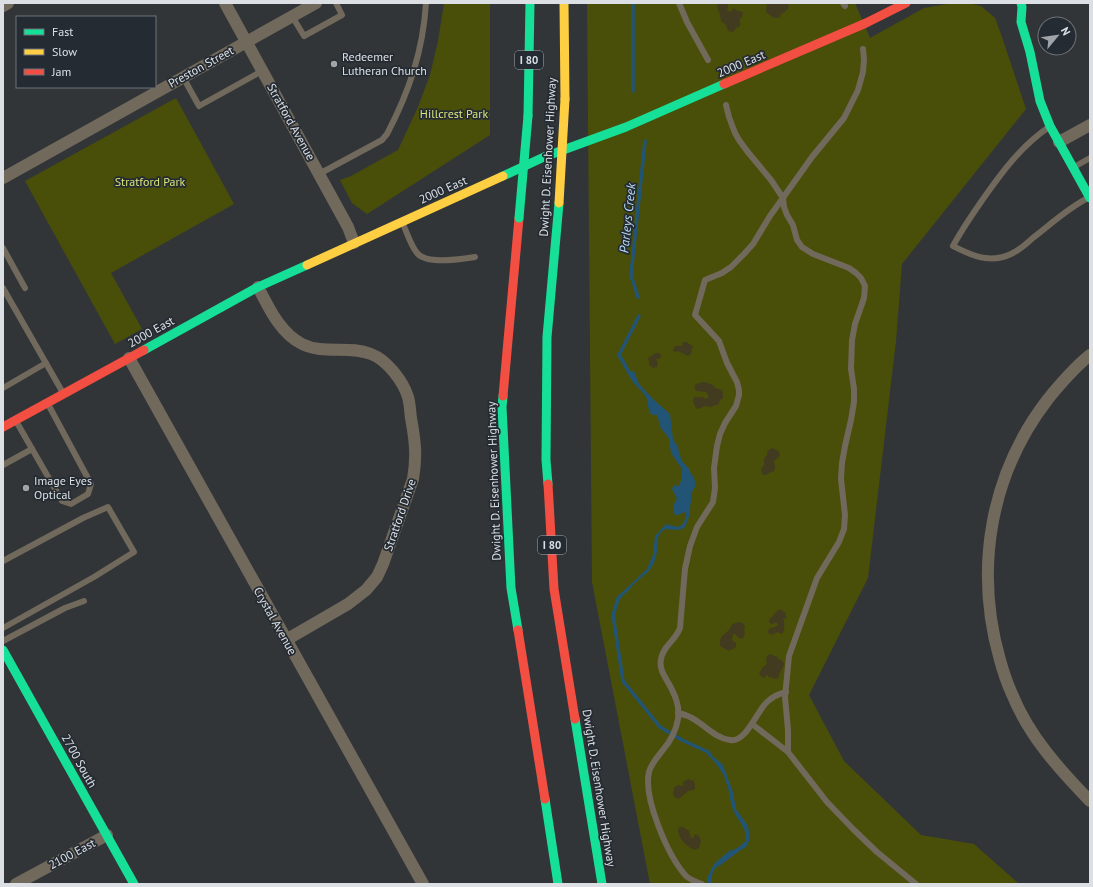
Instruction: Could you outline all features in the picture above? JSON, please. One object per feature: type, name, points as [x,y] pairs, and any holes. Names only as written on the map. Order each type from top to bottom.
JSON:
[{"type":"main road","name":"Dwight D. Eisenhower Highway","points":[[530,3],[528,116],[502,407],[511,580],[558,884]]},
{"type":"main road","name":"Dwight D. Eisenhower Highway","points":[[564,3],[565,99],[559,203],[547,337],[546,460],[554,589],[602,884]]},
{"type":"main road","name":"2000 East","points":[[4,424],[15,420],[47,403],[258,287],[544,157],[626,127],[852,29],[906,3]]},
{"type":"main road","points":[[1021,3],[1021,22],[1030,52],[1040,101],[1050,126],[1090,197]]},
{"type":"main road","points":[[1012,11],[1021,22]]},
{"type":"main road","name":"2700 South","points":[[3,650],[134,884]]},
{"type":"street","points":[[3,6],[8,3]]},
{"type":"street","name":"Stratford Avenue","points":[[225,3],[348,227],[354,243]]},
{"type":"street","name":"Preston Street","points":[[3,178],[316,3]]},
{"type":"street","points":[[1059,142],[1090,125]]},
{"type":"street","name":"Stratford Drive","points":[[258,287],[276,319],[287,333],[301,344],[325,350],[350,349],[372,354],[388,365],[400,380],[408,396],[416,444],[416,466],[413,479],[377,577],[366,590],[348,604],[286,640]]},
{"type":"street","points":[[1090,355],[1056,389],[1031,423],[1012,457],[993,518],[988,566],[990,618],[1003,669],[1012,694],[1030,728],[1048,755],[1090,801]]},
{"type":"street","name":"Crystal Avenue","points":[[128,358],[423,884]]},
{"type":"street","name":"2100 East","points":[[16,884],[107,835]]},
{"type":"lane","points":[[292,16],[304,36],[342,15],[336,3]]},
{"type":"lane","points":[[319,174],[382,140],[387,134],[406,94],[415,67],[422,39],[426,3]]},
{"type":"lane","points":[[679,3],[686,22],[708,60]]},
{"type":"lane","points":[[700,883],[687,877],[673,857],[657,822],[651,800],[648,780],[649,772],[656,759],[665,748],[675,731],[678,718],[677,701],[661,671],[661,658],[663,652],[678,634],[680,628],[685,569],[690,546],[697,527],[713,502],[715,488],[714,468],[717,446],[720,434],[736,406],[739,395],[737,382],[727,363],[719,341],[695,316],[706,280],[731,268],[753,244],[812,157],[844,118],[858,90],[863,72],[863,49]]},
{"type":"lane","points":[[183,77],[199,106],[262,71]]},
{"type":"lane","points":[[726,105],[729,117],[739,140],[747,152],[771,180],[783,198],[787,215],[793,225],[797,240],[802,247],[813,254],[856,272],[865,286],[864,298],[854,324],[852,340],[854,402],[852,420],[842,463],[841,479],[845,515],[844,529],[839,542],[817,578],[789,656],[786,692],[788,752]]},
{"type":"lane","points":[[1050,126],[1038,134],[1016,156],[966,223],[953,246],[972,255],[984,258],[1004,256],[1012,253],[1024,245],[1077,203],[1090,197]]},
{"type":"lane","points":[[1073,167],[1090,158]]},
{"type":"lane","points":[[402,222],[418,254],[429,260],[459,260],[475,257]]},
{"type":"lane","points":[[3,248],[25,288]]},
{"type":"lane","points":[[3,288],[63,394]]},
{"type":"lane","points":[[3,388],[46,363]]},
{"type":"lane","points":[[15,420],[62,501],[71,504],[88,494],[91,484],[47,403]]},
{"type":"lane","points":[[3,464],[32,449]]},
{"type":"lane","points":[[3,561],[83,518],[108,507],[134,552],[94,577],[3,628]]},
{"type":"lane","points":[[3,641],[65,608],[84,601]]},
{"type":"lane","points":[[678,713],[689,716],[722,738],[736,740],[752,724],[765,703],[771,698],[786,692]]},
{"type":"lane","points":[[752,724],[788,752],[827,802],[853,829],[877,852],[916,884]]},
{"type":"green space","name":"Hillcrest Park","points":[[444,3],[490,3],[490,135],[367,214],[352,203],[340,180],[351,176],[398,150],[418,107],[430,75],[438,41]]},
{"type":"green space","points":[[587,3],[855,3],[870,38],[924,8],[953,3],[968,3],[981,6],[995,18],[1026,109],[902,264],[896,341],[868,578],[809,695],[844,761],[921,835],[974,844],[1019,884],[650,884],[592,582]]},
{"type":"green space","name":"Stratford Park","points":[[176,98],[234,204],[111,273],[142,329],[115,344],[25,181]]},
{"type":"sand","points":[[718,3],[728,3],[727,9],[730,12],[734,8],[743,13],[740,19],[740,26],[733,32],[728,31],[726,25],[721,21],[717,7]]},
{"type":"sand","points":[[767,3],[788,3],[788,7],[779,18],[774,18],[766,12]]},
{"type":"sand","points":[[684,342],[693,346],[691,354],[688,356],[678,351],[674,352],[673,350],[675,346],[682,346],[682,343]]},
{"type":"sand","points":[[656,353],[660,353],[661,357],[656,359],[658,363],[657,367],[653,368],[649,365],[648,358]]},
{"type":"sand","points":[[705,382],[713,385],[715,388],[720,389],[723,392],[723,398],[720,400],[718,405],[711,407],[704,406],[699,409],[696,408],[693,402],[694,397],[702,397],[706,399],[708,398],[708,395],[706,392],[696,391],[695,385]]},
{"type":"sand","points":[[772,448],[778,450],[780,456],[774,461],[774,471],[765,475],[762,474],[761,469],[764,465],[764,459],[767,455],[767,451]]},
{"type":"sand","points":[[778,610],[783,611],[787,617],[786,619],[783,618],[784,631],[782,634],[777,632],[769,634],[768,631],[770,628],[776,627],[778,624],[776,622],[771,624],[769,620]]},
{"type":"sand","points":[[739,622],[743,623],[745,627],[745,634],[743,638],[740,639],[733,634],[732,640],[736,643],[736,647],[731,650],[726,650],[720,646],[721,638],[732,624]]},
{"type":"sand","points":[[771,654],[776,656],[784,663],[779,677],[776,679],[767,675],[763,678],[759,674],[762,668],[767,664],[767,657]]},
{"type":"sand","points":[[688,779],[694,781],[695,789],[688,791],[679,799],[676,798],[673,795],[674,788],[678,785],[683,786],[683,782]]},
{"type":"sand","points":[[679,827],[683,827],[689,831],[691,838],[693,838],[695,834],[699,836],[701,841],[699,848],[694,850],[685,844],[680,837],[678,830]]},
{"type":"water","points":[[634,371],[639,384],[670,414],[673,439],[678,447],[682,461],[690,470],[694,478],[695,487],[692,492],[689,517],[685,527],[677,530],[666,529],[662,531],[658,537],[657,553],[652,566],[648,572],[619,599],[616,598],[647,569],[653,555],[655,536],[666,524],[677,527],[682,525],[686,514],[685,512],[675,515],[673,509],[677,499],[672,489],[674,485],[679,486],[682,478],[682,469],[671,453],[669,439],[661,429],[657,415],[652,415],[650,413],[646,397],[630,378],[629,374]]},
{"type":"water","points":[[708,752],[723,765],[733,792],[736,809],[748,826],[750,838],[747,846],[743,849],[730,853],[714,870],[712,875],[712,884],[707,884],[707,878],[714,864],[729,851],[736,849],[746,841],[746,836],[744,828],[733,809],[723,775],[707,753]]},
{"type":"waterway","name":"Parleys Creek","points":[[633,3],[633,91]]},
{"type":"waterway","name":"Parleys Creek","points":[[638,297],[631,275],[645,141]]},
{"type":"waterway","name":"Parleys Creek","points":[[632,377],[619,355],[639,316]]},
{"type":"waterway","name":"Parleys Creek","points":[[620,596],[613,615],[623,681],[660,727],[682,740],[708,752],[710,755]]},
{"type":"waterway","name":"Parleys Creek","points":[[719,864],[739,849]]},
{"type":"traffic: fast","points":[[528,116],[530,3]]},
{"type":"traffic: fast","points":[[1021,3],[1021,22],[1030,52],[1040,101],[1050,126],[1090,198]]},
{"type":"traffic: fast","points":[[503,176],[544,157],[626,127],[724,84]]},
{"type":"traffic: fast","points":[[519,218],[528,116]]},
{"type":"traffic: fast","points":[[548,484],[546,460],[547,337],[559,203]]},
{"type":"traffic: fast","points":[[144,350],[258,287],[307,265]]},
{"type":"traffic: fast","points":[[503,396],[502,407],[511,588],[518,630]]},
{"type":"traffic: fast","points":[[3,650],[134,884]]},
{"type":"traffic: fast","points":[[575,719],[602,884]]},
{"type":"traffic: fast","points":[[545,799],[558,884]]},
{"type":"traffic: slow","points":[[564,3],[565,99]]},
{"type":"traffic: slow","points":[[559,203],[565,99]]},
{"type":"traffic: slow","points":[[307,265],[503,176]]},
{"type":"traffic: jam","points":[[724,84],[866,23],[906,3]]},
{"type":"traffic: jam","points":[[503,396],[519,218]]},
{"type":"traffic: jam","points":[[3,427],[144,350]]},
{"type":"traffic: jam","points":[[548,484],[554,589],[575,719]]},
{"type":"traffic: jam","points":[[518,630],[545,799]]},
{"type":"place","name":"Redeemer Lutheran Church","points":[[334,64]]},
{"type":"place","name":"Image Eyes Optical","points":[[26,488]]}]
